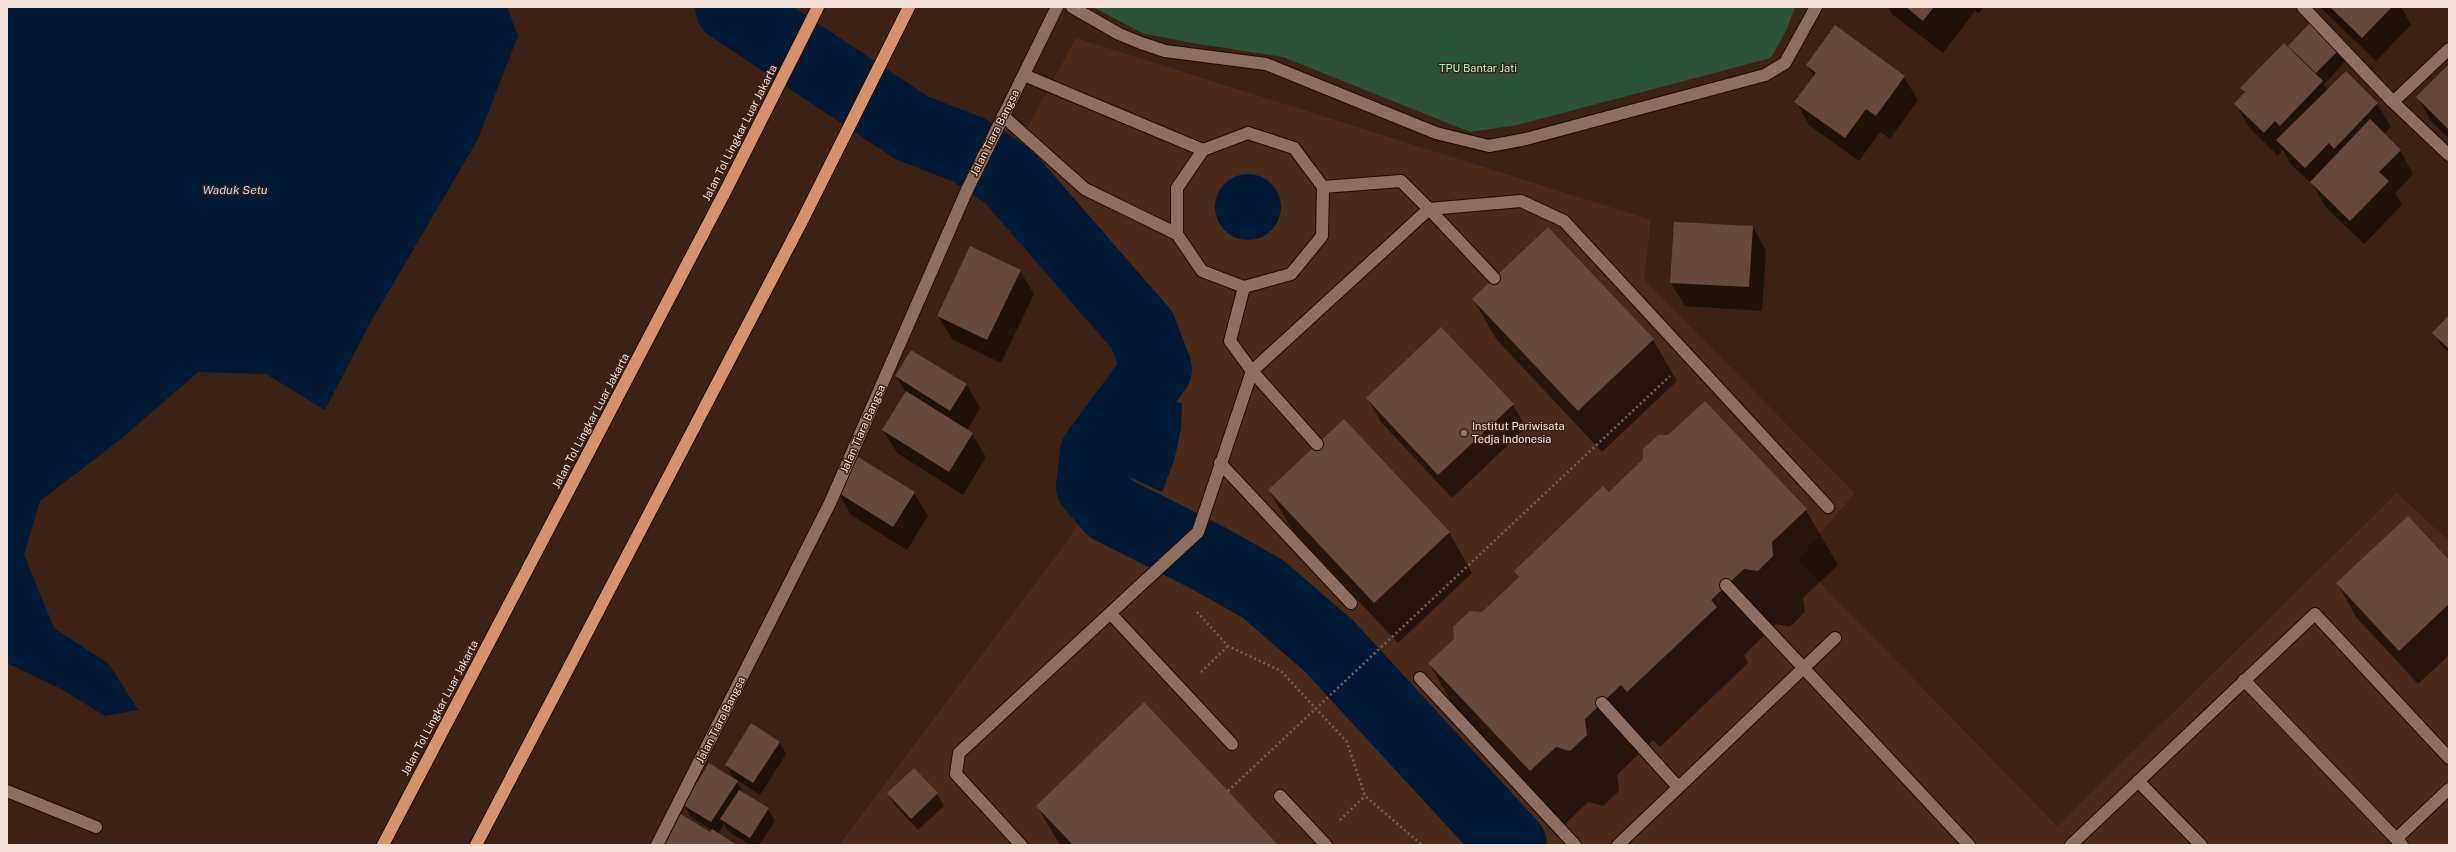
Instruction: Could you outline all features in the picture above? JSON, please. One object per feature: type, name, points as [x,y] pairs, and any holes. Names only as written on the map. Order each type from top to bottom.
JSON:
[{"type":"highway","name":"Jalan Tol Lingkar Luar Jakarta","points":[[383,845],[727,188],[818,7]]},
{"type":"highway","points":[[476,845],[802,222],[909,7]]},
{"type":"street","name":"Jalan Tiara Bangsa","points":[[657,845],[830,502],[967,190],[1057,7]]},
{"type":"street","points":[[1072,7],[1119,34],[1164,51],[1266,64],[1436,133],[1490,146],[1526,138],[1765,75],[1785,64],[1816,7]]},
{"type":"street","points":[[2303,7],[2393,102],[2449,155]]},
{"type":"street","points":[[2393,102],[2449,49]]},
{"type":"street","points":[[1024,75],[1203,150]]},
{"type":"street","points":[[1003,116],[1085,189],[1177,234],[1202,271],[1244,287],[1291,274],[1322,236],[1323,187],[1294,148],[1248,134],[1203,150],[1177,188],[1177,234]]},
{"type":"street","points":[[1323,187],[1401,181],[1494,278]]},
{"type":"street","points":[[1021,845],[956,774],[959,753],[1198,532],[1252,371],[1429,209],[1521,201],[1564,221],[1828,507]]},
{"type":"street","points":[[1244,287],[1230,341],[1252,371],[1317,444]]},
{"type":"street","points":[[1220,463],[1351,603]]},
{"type":"street","points":[[1726,585],[1969,845]]},
{"type":"street","points":[[1111,614],[1232,744]]},
{"type":"street","points":[[2071,845],[2315,614],[2449,758]]},
{"type":"street","points":[[1618,845],[1835,638]]},
{"type":"street","points":[[1420,678],[1575,845]]},
{"type":"street","points":[[2244,680],[2399,842],[2449,789]]},
{"type":"street","points":[[1602,703],[1678,787]]},
{"type":"street","points":[[2138,781],[2201,845]]},
{"type":"street","points":[[7,791],[96,827]]},
{"type":"street","points":[[1280,796],[1323,842]]},
{"type":"path","points":[[1228,791],[1689,358]]},
{"type":"path","points":[[1197,612],[1228,646],[1281,671],[1347,742],[1365,796],[1422,845]]},
{"type":"path","points":[[1182,690],[1228,646]]},
{"type":"path","points":[[1323,842],[1365,796]]},
{"type":"shaded area","name":"Institut Pariwisata Tedja Indonesia","points":[[1076,38],[1651,220],[1644,280],[1855,493],[1798,560],[2057,826],[2397,493],[2449,541],[2449,845],[839,845],[1066,543],[1169,374],[1162,331],[1012,156]]},
{"type":"green space","name":"TPU Bantar Jati","points":[[1093,7],[1795,7],[1787,29],[1771,58],[1517,125],[1470,132],[1283,57],[1186,42],[1142,33]]},
{"type":"water","name":"Waduk Setu","points":[[7,7],[507,7],[518,36],[477,141],[369,325],[325,410],[266,374],[198,372],[121,439],[40,501],[24,555],[54,628],[109,664],[138,710],[105,716],[61,689],[7,663]]},
{"type":"water","points":[[1241,174],[1255,174],[1267,179],[1276,188],[1281,200],[1279,220],[1272,231],[1255,240],[1241,240],[1229,235],[1220,226],[1215,214],[1215,200],[1220,188],[1229,179]]},
{"type":"water","points":[[1164,396],[1182,404],[1181,429],[1174,461],[1162,492],[1121,473]]},
{"type":"building","points":[[1906,7],[1934,7],[1923,21]]},
{"type":"building","points":[[2330,7],[2392,7],[2362,38]]},
{"type":"building","points":[[2311,22],[2339,50],[2316,73],[2288,46]]},
{"type":"building","points":[[1835,25],[1905,76],[1876,116],[1866,109],[1845,138],[1794,102],[1816,73],[1806,65]]},
{"type":"building","points":[[2284,43],[2323,81],[2280,126],[2275,121],[2264,133],[2234,104],[2245,92],[2240,88]]},
{"type":"building","points":[[2449,64],[2449,130],[2416,97]]},
{"type":"building","points":[[2346,71],[2378,103],[2334,149],[2329,143],[2305,168],[2276,140]]},
{"type":"building","points":[[2370,119],[2401,150],[2379,172],[2389,181],[2350,221],[2310,182]]},
{"type":"building","points":[[1674,222],[1753,226],[1749,287],[1670,283]]},
{"type":"building","points":[[1548,227],[1654,339],[1578,411],[1472,299]]},
{"type":"building","points":[[970,246],[1021,270],[987,340],[937,316]]},
{"type":"building","points":[[2449,315],[2449,349],[2432,333]]},
{"type":"building","points":[[1441,327],[1514,404],[1438,475],[1366,398]]},
{"type":"building","points":[[911,350],[967,384],[950,411],[895,376]]},
{"type":"building","points":[[906,391],[973,433],[949,472],[882,430]]},
{"type":"building","points":[[1705,401],[1807,509],[1772,542],[1773,556],[1758,571],[1744,569],[1711,600],[1717,607],[1627,692],[1621,685],[1585,719],[1587,735],[1570,751],[1556,747],[1530,771],[1428,663],[1454,639],[1453,627],[1470,611],[1482,612],[1519,577],[1514,571],[1603,486],[1609,492],[1643,459],[1643,449],[1658,435],[1668,435]]},
{"type":"building","points":[[1344,419],[1450,532],[1374,603],[1268,490]]},
{"type":"building","points":[[858,457],[915,492],[893,527],[837,492]]},
{"type":"building","points":[[2408,516],[2449,560],[2449,604],[2399,651],[2336,583]]},
{"type":"building","points":[[1144,702],[1278,845],[1073,845],[1036,806]]},
{"type":"building","points":[[751,723],[780,742],[753,783],[725,765]]},
{"type":"building","points":[[709,763],[738,781],[711,822],[683,805]]},
{"type":"building","points":[[914,768],[938,793],[911,819],[887,793]]},
{"type":"building","points":[[739,790],[769,808],[750,838],[720,819]]},
{"type":"building","points":[[679,813],[710,832],[712,829],[737,845],[660,845]]},
{"type":"waterway","points":[[730,7],[912,128],[969,150],[1009,177],[1142,330],[1157,369],[1095,453],[1091,486],[1111,509],[1210,559],[1263,589],[1329,646],[1512,845]]},
{"type":"place","name":"Institut Pariwisata Tedja Indonesia","points":[[1464,433]]}]
